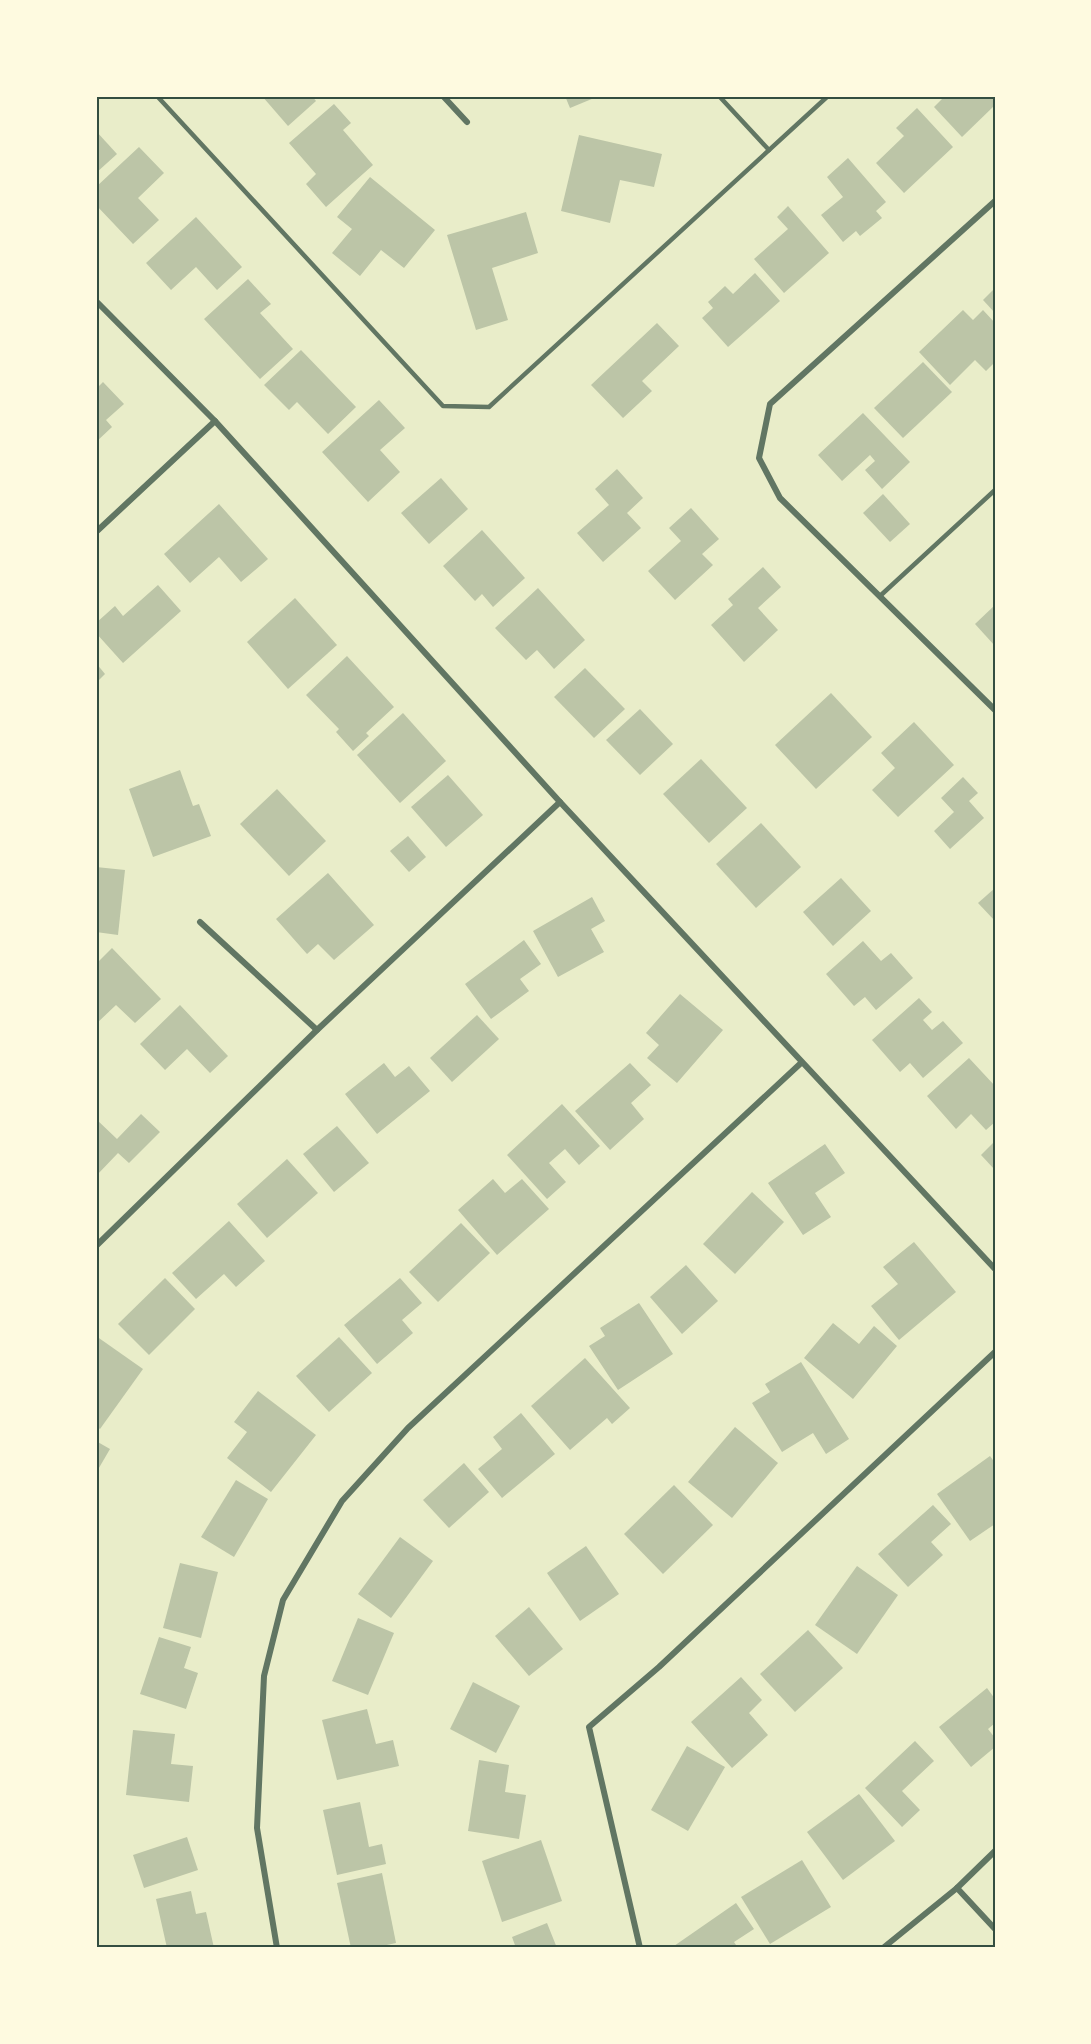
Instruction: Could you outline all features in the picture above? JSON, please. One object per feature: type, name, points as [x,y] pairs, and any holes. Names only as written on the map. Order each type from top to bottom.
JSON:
[{"type":"street","points":[[442,96],[467,122]]},
{"type":"street","points":[[995,201],[770,404],[759,458],[780,498],[995,710]]},
{"type":"street","points":[[96,301],[215,421],[560,802],[995,1269]]},
{"type":"street","points":[[96,532],[215,421]]},
{"type":"street","points":[[96,1246],[317,1030],[560,802]]},
{"type":"street","points":[[200,922],[317,1030]]},
{"type":"street","points":[[276,1948],[257,1828],[264,1676],[283,1600],[342,1501],[408,1428],[801,1063]]},
{"type":"street","points":[[640,1948],[589,1727],[659,1667],[995,1352]]},
{"type":"street","points":[[883,1948],[957,1888],[995,1851]]},
{"type":"street","points":[[957,1888],[995,1929]]},
{"type":"lane","points":[[157,96],[443,406],[489,407],[828,96]]},
{"type":"lane","points":[[719,96],[769,150]]},
{"type":"lane","points":[[880,597],[995,490]]},
{"type":"building","points":[[262,96],[312,96],[316,101],[288,126]]},
{"type":"building","points":[[565,96],[599,96],[570,108]]},
{"type":"building","points":[[945,96],[995,96],[995,105],[962,137],[934,107]]},
{"type":"building","points":[[334,104],[351,123],[343,130],[373,165],[326,207],[306,184],[316,174],[289,143]]},
{"type":"building","points":[[917,108],[953,147],[904,193],[876,163],[904,136],[896,128]]},
{"type":"building","points":[[96,131],[117,154],[96,173]]},
{"type":"building","points":[[579,135],[662,154],[654,187],[620,180],[610,223],[561,211]]},
{"type":"building","points":[[139,147],[164,173],[138,198],[159,220],[133,244],[96,205],[96,187]]},
{"type":"building","points":[[848,158],[886,202],[876,211],[882,218],[860,236],[856,231],[843,242],[821,215],[843,197],[827,177]]},
{"type":"building","points":[[370,177],[435,230],[404,268],[381,250],[360,276],[332,253],[352,229],[337,217]]},
{"type":"building","points":[[788,206],[829,253],[784,293],[754,259],[788,229],[777,217]]},
{"type":"building","points":[[526,212],[538,253],[492,268],[508,320],[476,330],[447,235]]},
{"type":"building","points":[[196,217],[242,267],[217,290],[196,267],[171,290],[146,263]]},
{"type":"building","points":[[755,273],[780,301],[728,347],[702,318],[713,308],[708,302],[725,286],[733,294]]},
{"type":"building","points":[[248,279],[271,304],[260,313],[293,349],[260,379],[204,319]]},
{"type":"building","points":[[995,288],[995,313],[983,300]]},
{"type":"building","points":[[963,310],[973,320],[983,310],[995,323],[995,362],[986,371],[975,360],[950,385],[919,352]]},
{"type":"building","points":[[657,323],[679,346],[642,381],[652,391],[623,418],[591,385]]},
{"type":"building","points":[[301,350],[356,407],[328,434],[297,402],[289,410],[264,385]]},
{"type":"building","points":[[923,362],[952,392],[903,438],[874,408]]},
{"type":"building","points":[[103,382],[124,404],[106,420],[112,427],[96,442],[96,389]]},
{"type":"building","points":[[379,400],[405,428],[380,450],[400,472],[368,502],[322,452]]},
{"type":"building","points":[[863,413],[910,462],[882,489],[865,470],[875,461],[870,455],[842,481],[818,455]]},
{"type":"building","points":[[617,469],[643,498],[627,513],[641,528],[603,562],[577,533],[609,505],[595,489]]},
{"type":"building","points":[[441,478],[468,509],[429,544],[401,513]]},
{"type":"building","points":[[883,494],[910,524],[890,542],[863,513]]},
{"type":"building","points":[[219,504],[268,559],[241,582],[219,557],[190,583],[164,554]]},
{"type":"building","points":[[691,508],[719,539],[702,554],[713,565],[675,600],[648,571],[681,541],[669,528]]},
{"type":"building","points":[[482,530],[525,578],[493,607],[482,594],[475,601],[443,566]]},
{"type":"building","points":[[763,567],[781,587],[758,608],[778,630],[744,662],[711,625],[733,605],[728,599]]},
{"type":"building","points":[[158,585],[181,611],[123,663],[96,633],[96,623],[115,606],[123,616]]},
{"type":"building","points":[[538,588],[585,640],[554,669],[537,650],[526,660],[495,628]]},
{"type":"building","points":[[295,598],[337,645],[288,689],[247,642]]},
{"type":"building","points":[[995,605],[995,646],[975,624]]},
{"type":"building","points":[[347,656],[394,707],[366,733],[369,736],[353,751],[336,732],[339,729],[306,695]]},
{"type":"building","points":[[96,663],[105,674],[96,683]]},
{"type":"building","points":[[585,668],[625,709],[594,738],[554,697]]},
{"type":"building","points":[[831,693],[872,737],[816,789],[775,745]]},
{"type":"building","points":[[640,709],[673,744],[640,775],[606,740]]},
{"type":"building","points":[[403,713],[446,761],[400,803],[357,755]]},
{"type":"building","points":[[914,722],[954,765],[898,817],[872,790],[895,768],[881,753]]},
{"type":"building","points":[[701,759],[747,808],[709,843],[663,794]]},
{"type":"building","points":[[180,770],[193,806],[199,804],[211,836],[153,857],[129,789]]},
{"type":"building","points":[[448,775],[483,815],[446,847],[411,807]]},
{"type":"building","points":[[963,777],[978,793],[969,801],[984,818],[950,849],[934,831],[954,812],[941,798]]},
{"type":"building","points":[[277,789],[326,841],[289,876],[240,824]]},
{"type":"building","points":[[761,823],[801,867],[756,908],[716,864]]},
{"type":"building","points":[[408,836],[426,857],[409,872],[390,851]]},
{"type":"building","points":[[96,867],[125,870],[118,935],[96,932]]},
{"type":"building","points":[[328,873],[374,925],[334,960],[318,944],[307,954],[276,919]]},
{"type":"building","points":[[841,878],[871,911],[833,946],[803,912]]},
{"type":"building","points":[[995,888],[995,921],[978,903]]},
{"type":"building","points":[[592,897],[605,921],[591,929],[604,952],[558,977],[533,931]]},
{"type":"building","points":[[524,940],[541,964],[520,979],[529,991],[491,1019],[465,984]]},
{"type":"building","points":[[863,941],[881,961],[891,953],[913,978],[876,1010],[865,997],[854,1006],[826,974]]},
{"type":"building","points":[[112,948],[161,999],[135,1023],[116,1005],[96,1024],[96,964]]},
{"type":"building","points":[[680,994],[723,1030],[677,1083],[647,1058],[659,1045],[646,1033]]},
{"type":"building","points":[[919,998],[932,1012],[923,1020],[932,1030],[943,1021],[963,1043],[923,1078],[910,1063],[900,1072],[872,1040]]},
{"type":"building","points":[[180,1005],[228,1056],[210,1073],[187,1049],[165,1070],[140,1044]]},
{"type":"building","points":[[477,1015],[499,1039],[452,1082],[430,1058]]},
{"type":"building","points":[[969,1058],[995,1086],[995,1122],[986,1130],[971,1114],[956,1129],[927,1096]]},
{"type":"building","points":[[384,1063],[395,1077],[409,1066],[430,1091],[377,1134],[345,1094]]},
{"type":"building","points":[[630,1063],[651,1085],[631,1103],[644,1119],[610,1150],[575,1111]]},
{"type":"building","points":[[562,1104],[600,1146],[579,1165],[565,1149],[549,1163],[566,1182],[547,1199],[507,1155]]},
{"type":"building","points":[[141,1114],[160,1132],[129,1163],[118,1153],[96,1176],[96,1119],[117,1139]]},
{"type":"building","points":[[337,1126],[369,1163],[334,1192],[303,1154]]},
{"type":"building","points":[[995,1141],[995,1170],[981,1155]]},
{"type":"building","points":[[825,1144],[845,1173],[815,1193],[831,1217],[803,1235],[768,1183]]},
{"type":"building","points":[[287,1159],[318,1193],[267,1238],[237,1204]]},
{"type":"building","points":[[493,1179],[505,1193],[522,1179],[549,1209],[497,1255],[458,1210]]},
{"type":"building","points":[[752,1192],[784,1222],[735,1274],[703,1244]]},
{"type":"building","points":[[229,1221],[265,1261],[236,1287],[224,1274],[196,1299],[172,1273]]},
{"type":"building","points":[[461,1223],[490,1253],[438,1302],[409,1272]]},
{"type":"building","points":[[914,1242],[956,1292],[899,1340],[871,1306],[898,1284],[883,1267]]},
{"type":"building","points":[[686,1265],[718,1301],[682,1334],[650,1297]]},
{"type":"building","points":[[165,1278],[195,1309],[149,1355],[118,1324]]},
{"type":"building","points":[[400,1278],[422,1303],[402,1320],[413,1333],[377,1364],[344,1325]]},
{"type":"building","points":[[639,1303],[673,1354],[618,1390],[589,1346],[605,1336],[600,1328]]},
{"type":"building","points":[[833,1323],[859,1344],[874,1326],[897,1346],[853,1399],[804,1358]]},
{"type":"building","points":[[96,1336],[143,1369],[100,1429],[96,1426]]},
{"type":"building","points":[[339,1337],[372,1373],[329,1412],[296,1376]]},
{"type":"building","points":[[585,1358],[630,1408],[612,1424],[607,1418],[570,1450],[531,1406]]},
{"type":"building","points":[[801,1362],[849,1439],[826,1454],[813,1433],[782,1452],[752,1403],[770,1392],[765,1384]]},
{"type":"building","points":[[258,1391],[316,1435],[271,1492],[227,1458],[247,1432],[234,1422]]},
{"type":"building","points":[[521,1413],[555,1454],[502,1498],[478,1469],[502,1449],[493,1437]]},
{"type":"building","points":[[735,1427],[778,1463],[732,1518],[688,1482]]},
{"type":"building","points":[[96,1441],[110,1449],[96,1473]]},
{"type":"building","points":[[990,1456],[995,1463],[995,1524],[970,1541],[937,1494]]},
{"type":"building","points":[[464,1463],[489,1492],[449,1528],[423,1500]]},
{"type":"building","points":[[236,1480],[268,1499],[234,1557],[201,1537]]},
{"type":"building","points":[[674,1485],[713,1525],[663,1574],[624,1534]]},
{"type":"building","points":[[933,1505],[951,1524],[931,1542],[943,1555],[908,1587],[878,1554]]},
{"type":"building","points":[[400,1537],[433,1561],[391,1618],[358,1594]]},
{"type":"building","points":[[586,1546],[619,1594],[580,1621],[547,1573]]},
{"type":"building","points":[[180,1563],[218,1572],[201,1638],[163,1628]]},
{"type":"building","points":[[857,1566],[898,1595],[857,1654],[815,1625]]},
{"type":"building","points":[[529,1607],[563,1649],[529,1676],[495,1636]]},
{"type":"building","points":[[358,1618],[394,1633],[368,1695],[332,1681]]},
{"type":"building","points":[[808,1630],[843,1668],[795,1712],[760,1674]]},
{"type":"building","points":[[159,1637],[191,1647],[184,1668],[198,1673],[186,1709],[140,1694]]},
{"type":"building","points":[[741,1677],[762,1700],[749,1713],[768,1735],[732,1768],[691,1722]]},
{"type":"building","points":[[473,1682],[520,1706],[496,1753],[450,1729]]},
{"type":"building","points":[[987,1688],[995,1699],[995,1723],[988,1729],[995,1738],[995,1747],[971,1767],[939,1727]]},
{"type":"building","points":[[367,1709],[376,1744],[393,1740],[399,1766],[337,1780],[322,1720]]},
{"type":"building","points":[[133,1730],[175,1734],[171,1764],[193,1766],[189,1802],[126,1795]]},
{"type":"building","points":[[915,1741],[934,1761],[902,1791],[920,1810],[902,1827],[865,1788]]},
{"type":"building","points":[[687,1746],[725,1767],[688,1831],[651,1810]]},
{"type":"building","points":[[479,1760],[509,1765],[505,1792],[526,1795],[519,1839],[468,1831]]},
{"type":"building","points":[[859,1794],[895,1841],[843,1880],[807,1832]]},
{"type":"building","points":[[360,1802],[369,1847],[382,1844],[386,1864],[337,1875],[323,1810]]},
{"type":"building","points":[[187,1837],[198,1870],[144,1888],[133,1855]]},
{"type":"building","points":[[541,1840],[562,1901],[502,1922],[482,1861]]},
{"type":"building","points":[[802,1860],[831,1907],[770,1944],[741,1897]]},
{"type":"building","points":[[382,1873],[396,1943],[373,1948],[351,1948],[337,1883]]},
{"type":"building","points":[[191,1891],[196,1914],[206,1912],[214,1948],[167,1948],[156,1899]]},
{"type":"building","points":[[736,1903],[754,1929],[734,1942],[738,1948],[676,1948],[674,1946]]},
{"type":"building","points":[[547,1923],[557,1948],[516,1948],[512,1937]]}]
